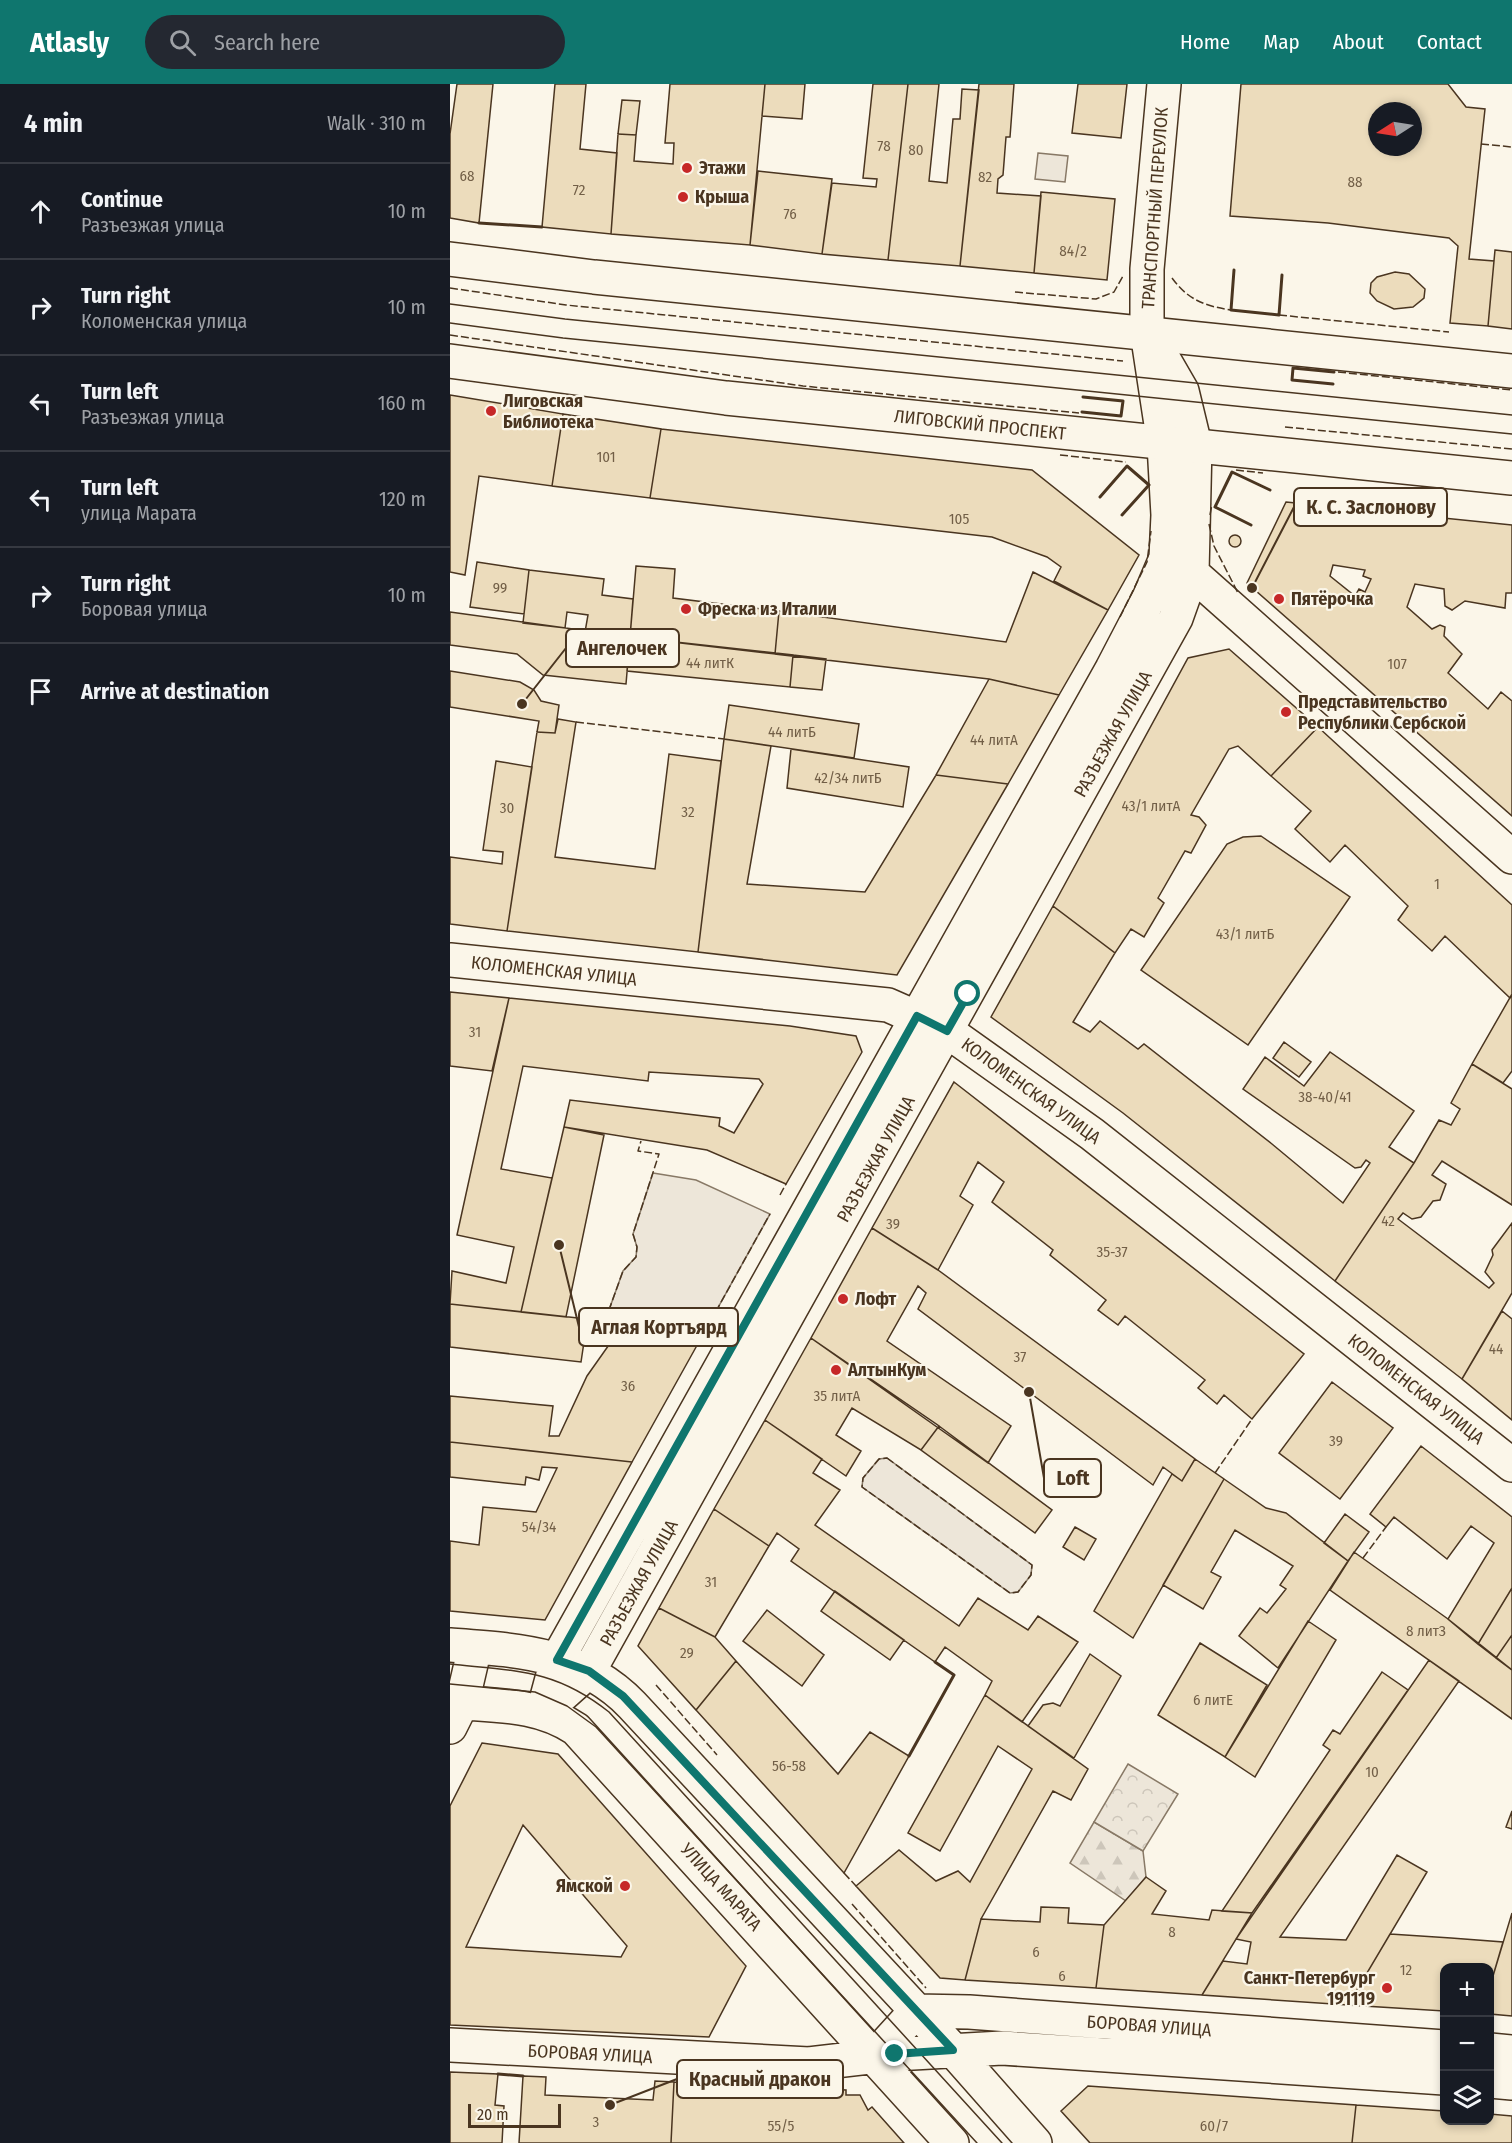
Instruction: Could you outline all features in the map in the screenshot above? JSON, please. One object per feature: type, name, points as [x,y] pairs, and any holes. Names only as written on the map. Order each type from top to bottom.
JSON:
[{"type":"street","name":"ТРАНСПОРТНЫЙ ПЕРЕУЛОК","points":[[1164,84],[1147,269],[1147,332],[1179,444],[1168,515],[1179,566]]},
{"type":"street","points":[[450,259],[617,280],[1147,332],[1512,371]]},
{"type":"street","name":"ЛИГОВСКИЙ ПРОСПЕКТ","points":[[450,360],[692,395],[1512,478]]},
{"type":"street","points":[[1179,566],[1512,856]]},
{"type":"street","name":"РАЗЪЕЗЖАЯ УЛИЦА","points":[[543,1712],[557,1660],[1112,669],[1149,598],[1179,566]]},
{"type":"street","name":"РАЗЪЕЗЖАЯ УЛИЦА","points":[[543,1712],[589,1671],[1141,685],[1176,618],[1179,566]]},
{"type":"street","name":"КОЛОМЕНСКАЯ УЛИЦА","points":[[450,960],[888,1005],[917,1016],[947,1031],[1092,1134],[1512,1465]]},
{"type":"street","points":[[453,1702],[463,1646],[523,1652],[557,1660],[589,1671],[623,1696],[953,2050],[1035,2143]]},
{"type":"street","name":"УЛИЦА МАРАТА","points":[[453,1702],[543,1712],[568,1723],[585,1737],[952,2143]]},
{"type":"street","points":[[874,2056],[916,2011]]},
{"type":"street","name":"БОРОВАЯ УЛИЦА","points":[[916,2011],[969,2012],[1440,2047]]},
{"type":"street","name":"БОРОВАЯ УЛИЦА","points":[[450,2045],[809,2064],[874,2056],[1002,2048],[1440,2078]]},
{"type":"street","points":[[1494,2050],[1512,2052]]},
{"type":"street","points":[[1494,2081],[1512,2083]]},
{"type":"green space","points":[[1038,153],[1068,156],[1065,182],[1035,179]]},
{"type":"green space","points":[[653,1173],[696,1180],[770,1214],[705,1331],[605,1321],[623,1271],[636,1257],[637,1247],[633,1234]]},
{"type":"green space","points":[[887,1458],[1032,1565],[1031,1575],[1018,1592],[1010,1593],[862,1487],[863,1478],[879,1459]]},
{"type":"green space","points":[[1128,1764],[1178,1794],[1143,1851],[1094,1822]]},
{"type":"green space","points":[[1094,1822],[1143,1851],[1146,1877],[1126,1901],[1070,1863]]},
{"type":"building","points":[[457,84],[493,84],[479,223],[450,218],[450,134]]},
{"type":"building","points":[[555,84],[586,84],[580,149],[617,153],[611,234],[542,227]]},
{"type":"building","name":"Этажи","points":[[670,84],[765,84],[750,245],[611,234],[618,134],[636,135],[634,161],[673,164],[674,143],[665,143]]},
{"type":"building","points":[[765,84],[805,84],[802,119],[762,116]]},
{"type":"building","points":[[873,84],[908,84],[888,260],[822,254],[832,183],[876,187],[877,179],[863,178]]},
{"type":"building","points":[[908,84],[939,84],[929,181],[947,183],[953,119],[960,119],[962,89],[979,90],[960,266],[888,260]]},
{"type":"building","points":[[979,84],[1014,84],[1010,137],[1006,137],[1003,175],[998,179],[997,193],[1041,196],[1034,273],[960,266]]},
{"type":"building","points":[[1078,84],[1127,84],[1121,138],[1072,133]]},
{"type":"building","points":[[1241,84],[1448,84],[1466,107],[1485,109],[1469,259],[1494,261],[1488,326],[1450,323],[1458,246],[1449,238],[1328,223],[1230,216]]},
{"type":"building","points":[[622,100],[640,101],[636,135],[618,134]]},
{"type":"building","points":[[758,171],[832,179],[822,254],[750,245]]},
{"type":"building","points":[[1041,192],[1115,199],[1107,280],[1034,273]]},
{"type":"building","points":[[1495,250],[1512,252],[1512,329],[1488,326]]},
{"type":"building","points":[[1395,272],[1409,274],[1425,289],[1424,298],[1413,307],[1394,309],[1377,301],[1370,293],[1371,283],[1377,277]]},
{"type":"building","points":[[450,395],[563,414],[552,486],[479,476],[465,575],[450,572]]},
{"type":"building","points":[[563,414],[661,429],[650,498],[552,486]]},
{"type":"building","points":[[661,429],[1032,470],[1139,555],[1108,610],[1054,581],[1061,567],[1047,557],[992,537],[650,498]]},
{"type":"building","points":[[1286,502],[1512,525],[1512,593],[1506,593],[1505,608],[1465,601],[1452,610],[1445,606],[1444,589],[1415,584],[1407,607],[1432,629],[1440,625],[1445,627],[1444,636],[1462,654],[1448,673],[1488,709],[1501,692],[1512,701],[1512,816],[1247,583]],"holes":[[[1333,565],[1365,570],[1363,576],[1371,579],[1365,592],[1359,589],[1355,596],[1330,576]]]},
{"type":"building","points":[[1237,535],[1240,536],[1240,546],[1233,547],[1230,546],[1229,539],[1230,536]]},
{"type":"building","points":[[477,562],[529,570],[524,614],[470,607]]},
{"type":"building","points":[[636,566],[675,569],[673,598],[779,611],[775,654],[630,637]]},
{"type":"building","points":[[529,570],[604,579],[602,595],[633,599],[630,637],[585,632],[588,615],[567,612],[565,628],[523,623]]},
{"type":"building","points":[[1033,572],[1108,610],[1059,695],[989,679],[775,654],[779,611],[1006,642]]},
{"type":"building","points":[[450,612],[630,637],[626,684],[543,675],[517,654],[450,645]]},
{"type":"building","points":[[630,637],[793,655],[790,687],[627,671]]},
{"type":"building","points":[[1229,649],[1318,727],[1271,776],[1238,746],[1229,749],[1191,815],[1199,817],[1206,825],[1191,853],[1185,851],[1158,898],[1164,903],[1144,937],[1131,929],[1115,953],[1053,906],[1188,658]]},
{"type":"building","points":[[793,655],[826,659],[822,690],[790,687]]},
{"type":"building","points":[[450,671],[520,682],[534,690],[541,701],[559,705],[555,733],[537,732],[539,721],[450,707]]},
{"type":"building","points":[[989,679],[1059,695],[1008,784],[936,775]]},
{"type":"building","points":[[729,705],[859,724],[854,758],[724,739]]},
{"type":"building","points":[[558,719],[576,722],[555,857],[655,869],[669,754],[721,761],[698,952],[507,931],[537,732],[555,733]]},
{"type":"building","points":[[1318,727],[1512,905],[1512,994],[1510,998],[1445,936],[1432,951],[1398,920],[1408,906],[1345,845],[1330,862],[1295,829],[1311,811],[1271,776]]},
{"type":"building","points":[[724,739],[771,746],[747,884],[865,892],[936,775],[1008,784],[897,975],[698,952]]},
{"type":"building","points":[[791,749],[909,767],[903,807],[787,788]]},
{"type":"building","points":[[496,761],[532,767],[507,931],[450,924],[450,857],[502,864],[503,852],[483,850]]},
{"type":"building","points":[[1261,836],[1350,897],[1248,1045],[1141,970],[1227,844],[1243,837]]},
{"type":"building","points":[[1053,906],[1115,953],[1073,1022],[1090,1032],[1100,1021],[1138,1049],[1144,1044],[1343,1203],[1370,1163],[1366,1160],[1361,1167],[1355,1168],[1243,1089],[1265,1057],[1304,1086],[1330,1052],[1414,1111],[1389,1147],[1414,1163],[1335,1281],[1123,1113],[991,1017]]},
{"type":"building","points":[[450,992],[509,998],[492,1071],[450,1066]]},
{"type":"building","points":[[1512,994],[1512,1071],[1503,1083],[1472,1064]]},
{"type":"building","points":[[509,998],[790,1026],[856,1036],[862,1052],[786,1184],[707,1150],[564,1127],[570,1100],[720,1118],[719,1126],[734,1133],[763,1084],[759,1079],[649,1072],[648,1081],[523,1066],[501,1169],[552,1178],[521,1312],[450,1304],[452,1271],[506,1283],[514,1247],[457,1235]]},
{"type":"building","points":[[1284,1042],[1311,1062],[1299,1077],[1273,1058]]},
{"type":"building","points":[[1472,1064],[1512,1089],[1512,1205],[1442,1161],[1432,1175],[1446,1184],[1440,1200],[1433,1201],[1421,1217],[1412,1219],[1403,1213],[1398,1219],[1489,1288],[1494,1283],[1485,1272],[1493,1255],[1492,1250],[1512,1223],[1512,1293],[1462,1379],[1335,1281],[1414,1163],[1439,1120],[1451,1125],[1460,1109],[1451,1103]]},
{"type":"building","points":[[954,1082],[1304,1354],[1252,1419],[1224,1395],[1217,1404],[1198,1388],[1205,1380],[1125,1316],[1118,1325],[1098,1310],[1106,1300],[1050,1255],[1053,1250],[992,1202],[1004,1182],[978,1162],[960,1196],[973,1205],[938,1270],[872,1228]]},
{"type":"building","points":[[564,1127],[604,1135],[566,1317],[521,1312]]},
{"type":"building","points":[[872,1228],[938,1270],[1195,1459],[1182,1481],[1163,1467],[1153,1485],[918,1309],[926,1293],[918,1286],[887,1341],[1011,1426],[988,1463],[811,1338]]},
{"type":"building","points":[[450,1304],[705,1331],[632,1462],[450,1442],[450,1396],[553,1406],[549,1436],[559,1436],[587,1376],[611,1342],[584,1342],[581,1362],[450,1347]]},
{"type":"building","points":[[1502,1311],[1512,1319],[1512,1420],[1462,1379]]},
{"type":"building","points":[[811,1338],[939,1426],[921,1450],[852,1408],[836,1435],[861,1451],[846,1476],[765,1420]]},
{"type":"building","points":[[1332,1382],[1393,1428],[1340,1499],[1279,1453]]},
{"type":"building","points":[[765,1420],[822,1459],[813,1473],[840,1490],[815,1525],[959,1626],[978,1598],[1028,1630],[1038,1616],[1078,1642],[1022,1722],[985,1695],[992,1681],[945,1647],[935,1662],[791,1561],[799,1549],[777,1533],[769,1546],[714,1509]]},
{"type":"building","points":[[939,1426],[1052,1510],[1035,1533],[921,1450]]},
{"type":"building","points":[[450,1442],[632,1462],[545,1620],[450,1611],[450,1541],[479,1545],[483,1507],[536,1512],[557,1468],[542,1467],[539,1480],[526,1477],[525,1485],[450,1477]]},
{"type":"building","points":[[1421,1446],[1512,1517],[1512,1588],[1478,1644],[1448,1619],[1494,1543],[1471,1526],[1447,1559],[1394,1517],[1386,1527],[1370,1514]]},
{"type":"building","points":[[1195,1459],[1224,1479],[1133,1638],[1094,1611],[1172,1474],[1182,1481]]},
{"type":"building","points":[[1224,1479],[1266,1508],[1286,1513],[1348,1561],[1278,1668],[1239,1636],[1260,1608],[1267,1613],[1286,1589],[1280,1585],[1293,1566],[1235,1530],[1211,1572],[1221,1577],[1203,1609],[1163,1585]]},
{"type":"building","points":[[714,1509],[769,1546],[715,1637],[659,1608]]},
{"type":"building","points":[[1345,1514],[1369,1532],[1348,1561],[1324,1543]]},
{"type":"building","points":[[1075,1527],[1096,1539],[1084,1560],[1063,1547]]},
{"type":"building","points":[[1354,1552],[1448,1619],[1512,1670],[1512,1719],[1330,1590]]},
{"type":"building","points":[[1512,1588],[1512,1635],[1496,1658],[1478,1644]]},
{"type":"building","points":[[835,1591],[904,1640],[890,1660],[821,1611]]},
{"type":"building","points":[[659,1608],[715,1637],[736,1661],[696,1710],[638,1646]]},
{"type":"building","points":[[767,1610],[824,1655],[802,1686],[743,1641]]},
{"type":"building","points":[[1308,1621],[1336,1640],[1255,1777],[1225,1757]]},
{"type":"building","points":[[1512,1635],[1512,1670],[1496,1658]]},
{"type":"building","points":[[1200,1643],[1267,1685],[1225,1757],[1158,1715]]},
{"type":"building","points":[[1090,1654],[1121,1676],[1074,1758],[1028,1726],[1043,1705],[1053,1703],[1060,1706]]},
{"type":"building","points":[[1429,1660],[1459,1681],[1280,1937],[1346,1940],[1397,1855],[1427,1872],[1348,2005],[1202,1995],[1223,1961],[1247,1964],[1251,1942],[1236,1939]]},
{"type":"building","points":[[736,1661],[838,1774],[870,1732],[909,1756],[844,1873],[696,1710]]},
{"type":"building","points":[[1382,1672],[1408,1690],[1252,1913],[1222,1911],[1330,1750],[1323,1745],[1333,1730],[1340,1734]]},
{"type":"building","points":[[985,1695],[1088,1769],[1071,1800],[1053,1791],[981,1919],[965,1980],[940,1978],[856,1886],[899,1850],[936,1881],[958,1871],[970,1882],[1032,1769],[998,1746],[940,1851],[908,1833]]},
{"type":"building","name":"Ямской","points":[[482,1743],[558,1754],[746,1966],[709,2037],[450,2025],[450,1806]],"holes":[[[523,1825],[627,1946],[621,1957],[466,1947]]]},
{"type":"building","points":[[1512,1811],[1512,1829],[1506,1827]]},
{"type":"building","points":[[1146,1877],[1166,1891],[1152,1914],[1209,1920],[1212,1910],[1252,1913],[1202,1995],[1096,1988],[1104,1925]]},
{"type":"building","points":[[1041,1907],[1069,1908],[1068,1923],[1104,1925],[1096,1988],[965,1980],[981,1919],[1040,1922]]},
{"type":"building","points":[[1512,1913],[1512,2016],[1494,2014],[1494,1973]]},
{"type":"building","points":[[1390,1934],[1503,1942],[1494,1972],[1494,1963],[1440,1963],[1440,2011],[1348,2005]]},
{"type":"building","points":[[450,2072],[498,2074],[495,2105],[504,2106],[502,2143],[450,2143]]},
{"type":"building","points":[[523,2076],[546,2077],[545,2095],[653,2100],[655,2081],[674,2082],[671,2143],[519,2143]]},
{"type":"building","points":[[674,2082],[846,2090],[846,2095],[860,2095],[868,2110],[872,2107],[904,2143],[671,2143]]},
{"type":"building","points":[[1088,2086],[1356,2105],[1352,2143],[1090,2143],[1061,2111]]},
{"type":"building","points":[[1356,2105],[1440,2111],[1440,2125],[1494,2125],[1494,2114],[1512,2116],[1512,2143],[1352,2143]]},
{"type":"tram line","points":[[450,304],[565,319],[1512,415]]},
{"type":"tram line","points":[[450,323],[563,338],[1512,434]]},
{"type":"tram line","points":[[450,1664],[534,1674],[571,1687],[609,1712],[1002,2143]]},
{"type":"tram line","points":[[450,1684],[535,1692],[567,1706],[596,1727],[977,2143]]},
{"type":"fence","points":[[1481,144],[1512,147]]},
{"type":"fence","points":[[1015,292],[1096,299],[1114,292],[1123,276]]},
{"type":"fence","points":[[1172,278],[1184,292],[1198,301],[1231,310]]},
{"type":"fence","points":[[450,288],[566,305],[1123,361]]},
{"type":"fence","points":[[1279,315],[1449,332]]},
{"type":"fence","points":[[450,335],[803,386],[1079,413]]},
{"type":"fence","points":[[1338,372],[1512,390]]},
{"type":"fence","points":[[1285,427],[1512,449]]},
{"type":"fence","points":[[1060,455],[1126,462]]},
{"type":"fence","points":[[1236,470],[1263,473]]},
{"type":"fence","points":[[1210,515],[1212,504]]},
{"type":"fence","points":[[1209,524],[1214,546],[1238,593]]},
{"type":"fence","points":[[1120,617],[1147,562],[1151,531]]},
{"type":"fence","points":[[576,722],[724,739]]},
{"type":"fence","points":[[605,1321],[623,1271],[636,1257],[637,1247],[633,1234],[659,1154],[638,1151],[641,1141]]},
{"type":"fence","points":[[780,1195],[786,1184]]},
{"type":"fence","points":[[705,1331],[770,1214]]},
{"type":"fence","points":[[1215,1473],[1252,1419]]},
{"type":"fence","points":[[887,1458],[1032,1565],[1031,1575],[1018,1592],[1010,1593],[862,1487],[863,1478],[879,1459],[887,1458]]},
{"type":"fence","points":[[1363,1558],[1386,1527]]},
{"type":"fence","points":[[656,1685],[717,1755]]},
{"type":"fence","points":[[844,1873],[856,1886]]},
{"type":"fence","points":[[852,1904],[926,1988]]},
{"type":"wall","points":[[479,223],[542,227]]},
{"type":"wall","points":[[1234,270],[1231,310],[1279,315],[1282,275]]},
{"type":"wall","points":[[1333,384],[1292,380],[1293,368],[1334,372]]},
{"type":"wall","points":[[1082,412],[1121,416],[1123,401],[1083,397]]},
{"type":"wall","points":[[1100,497],[1127,466],[1149,485],[1122,515]]},
{"type":"wall","points":[[1251,525],[1215,507],[1232,472],[1270,490]]},
{"type":"wall","points":[[909,1756],[954,1675],[935,1662]]},
{"type":"wall","points":[[498,2074],[523,2076]]},
{"type":"place","name":"Этажи","points":[[687,168]]},
{"type":"place","name":"Крыша","points":[[683,197]]},
{"type":"place","name":"Лиговская Библиотека","points":[[491,411]]},
{"type":"place","name":"К. С. Заслонову","points":[[1252,588]]},
{"type":"place","name":"Пятёрочка","points":[[1279,599]]},
{"type":"place","name":"Фреска из Италии","points":[[686,609]]},
{"type":"place","name":"Ангелочек","points":[[522,704]]},
{"type":"place","name":"Представительство Республики Сербской","points":[[1286,712]]},
{"type":"place","name":"Аглая Кортъярд","points":[[559,1245]]},
{"type":"place","name":"Лофт","points":[[843,1299]]},
{"type":"place","name":"АлтынКум","points":[[836,1370]]},
{"type":"place","name":"Loft","points":[[1029,1392]]},
{"type":"place","name":"Ямской","points":[[625,1886]]},
{"type":"place","name":"Санкт-Петербург 191119","points":[[1387,1988]]},
{"type":"place","name":"Красный дракон","points":[[610,2105]]},
{"type":"route","points":[[895,2054],[953,2050],[623,1696],[603,1679],[589,1671],[557,1660],[917,1016],[947,1031],[968,994]]}]
